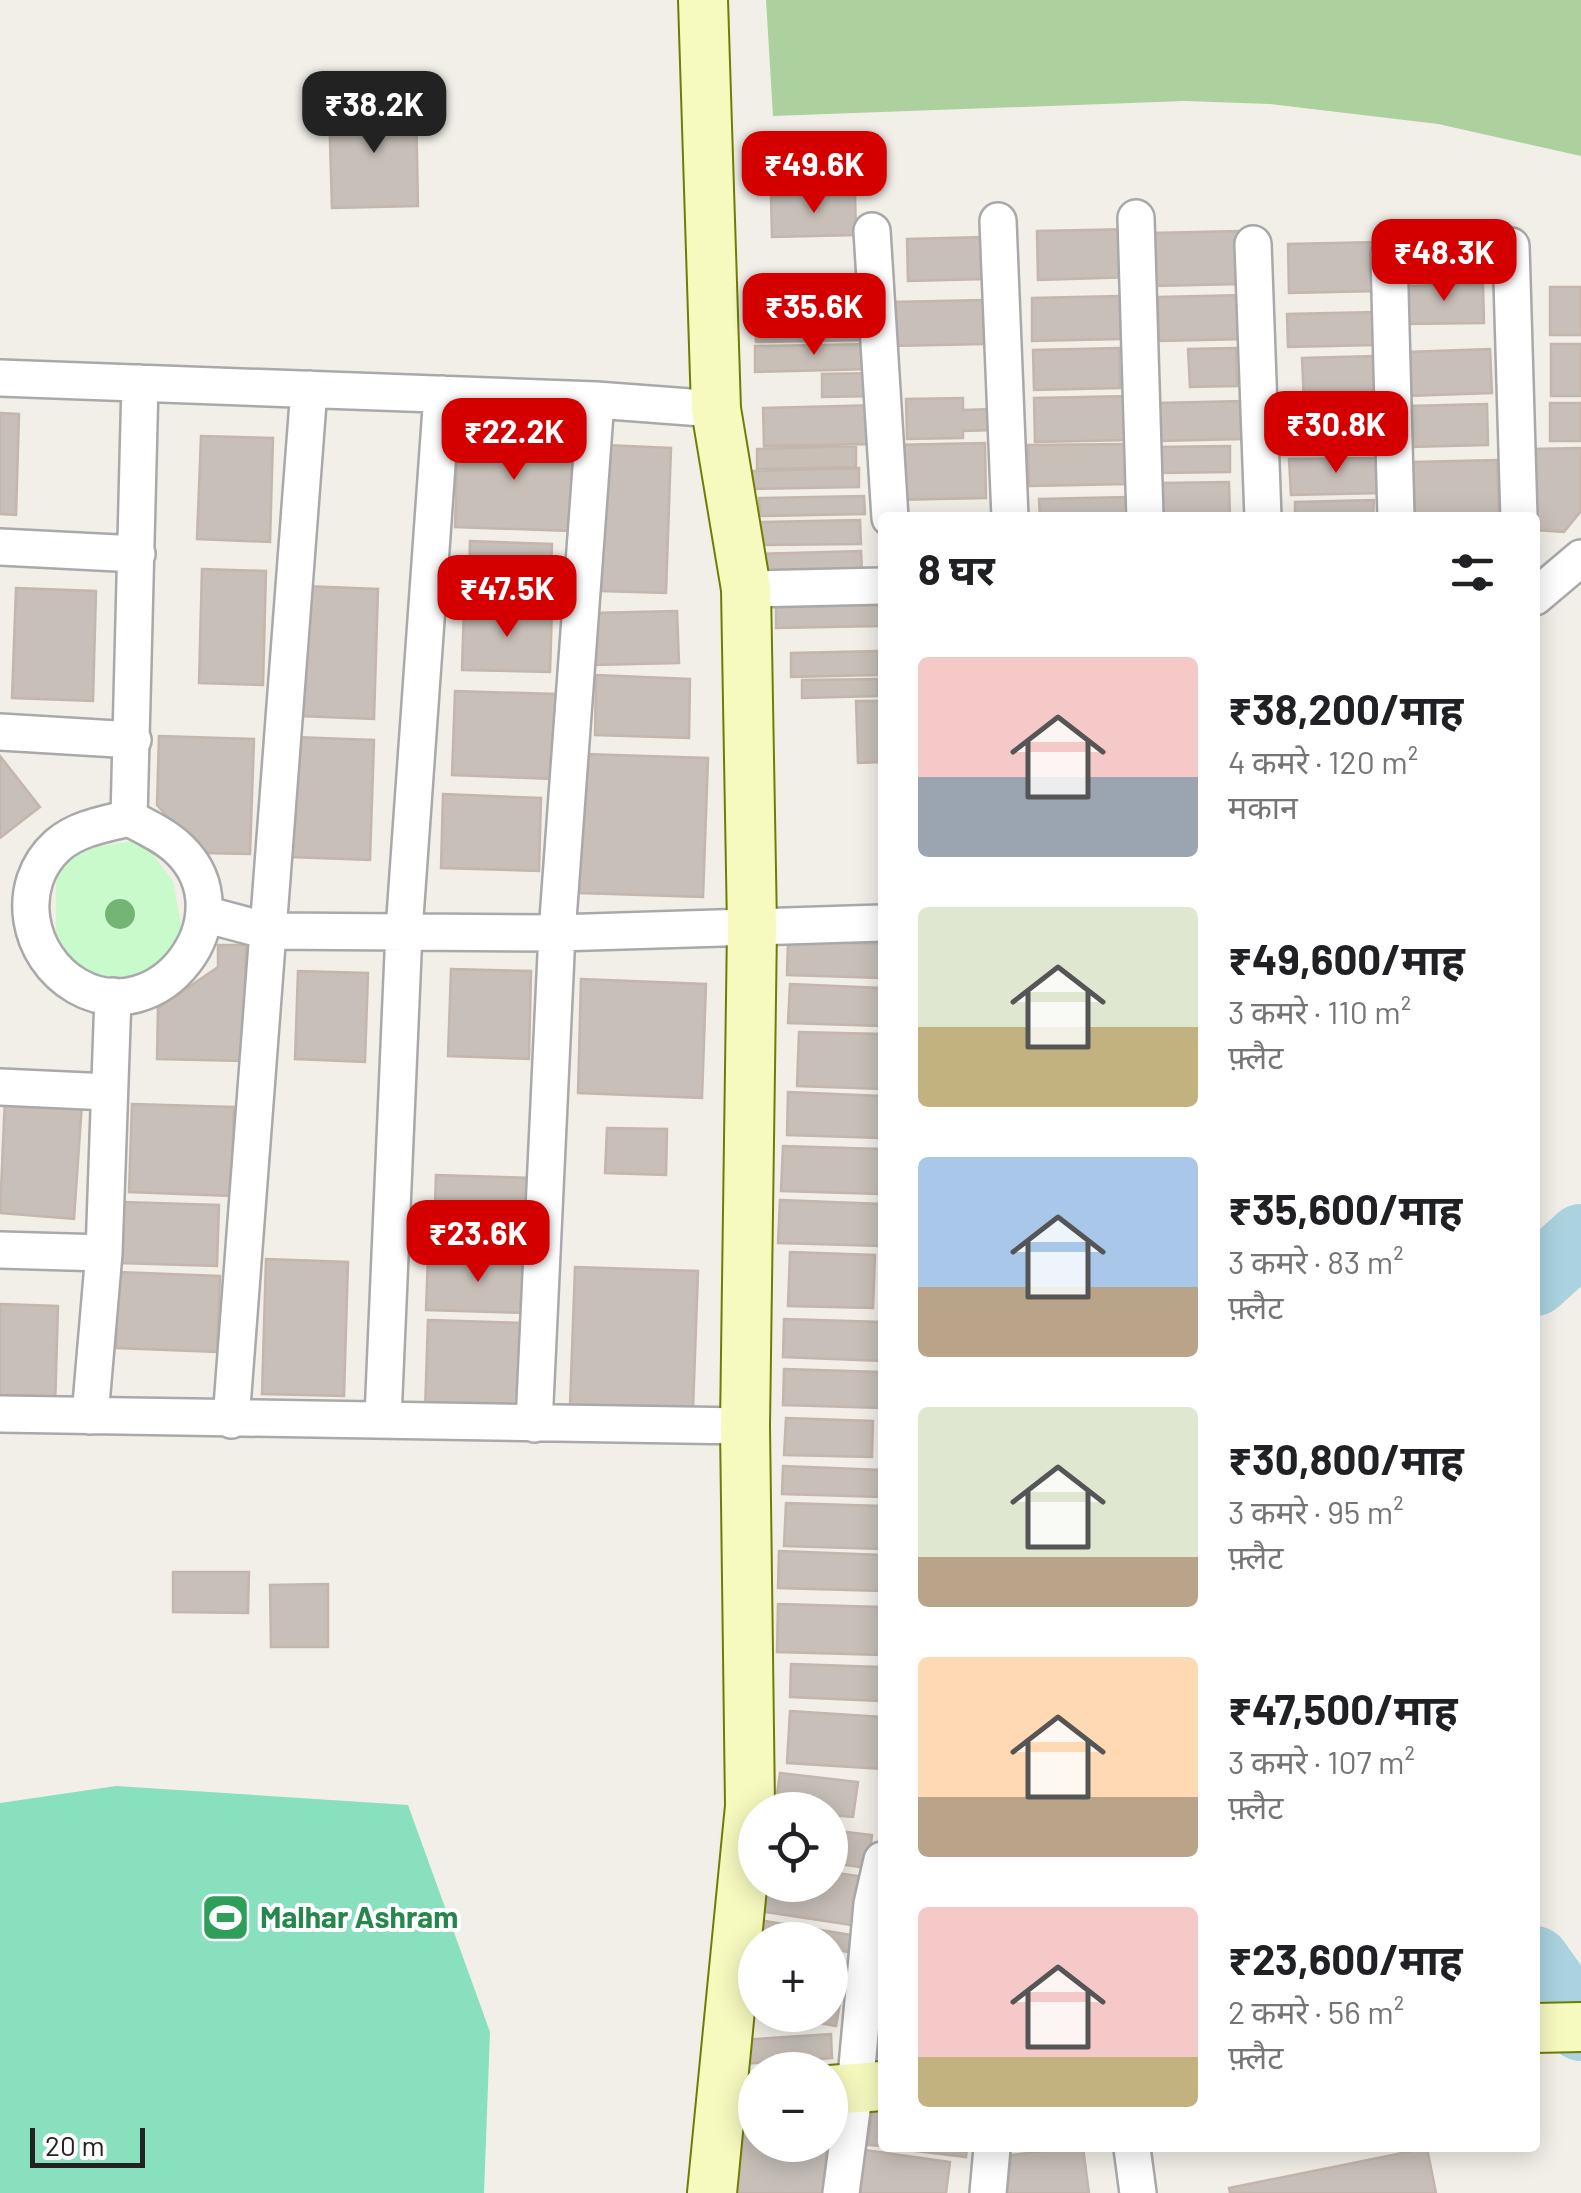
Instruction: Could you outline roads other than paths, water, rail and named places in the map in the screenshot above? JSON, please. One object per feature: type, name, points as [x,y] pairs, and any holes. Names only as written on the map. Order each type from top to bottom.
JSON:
[{"type":"street","points":[[703,0],[716,409],[746,590],[752,927],[745,1426],[750,1806],[740,2052]]},
{"type":"street","points":[[1136,218],[1145,512]]},
{"type":"street","points":[[998,221],[1010,512]]},
{"type":"street","points":[[872,231],[890,512]]},
{"type":"street","points":[[1253,244],[1263,512]]},
{"type":"street","points":[[1511,246],[1519,512]]},
{"type":"street","points":[[1389,254],[1396,512]]},
{"type":"street","points":[[0,378],[596,400],[716,409]]},
{"type":"street","points":[[128,818],[140,383]]},
{"type":"street","points":[[232,1420],[309,390]]},
{"type":"street","points":[[383,1418],[404,931],[442,394]]},
{"type":"street","points":[[534,1424],[557,933],[596,400]]},
{"type":"street","points":[[0,546],[137,554]]},
{"type":"street","points":[[1540,593],[1581,558]]},
{"type":"street","points":[[746,590],[878,586]]},
{"type":"street","points":[[0,732],[133,740]]},
{"type":"street","points":[[128,818],[182,851],[200,880],[204,914],[196,947],[176,974],[146,991],[113,996],[80,988],[52,968],[15,905],[58,845],[87,828],[128,818]]},
{"type":"street","points":[[204,914],[268,931],[557,933],[878,922]]},
{"type":"street","points":[[90,1416],[104,1253],[113,996]]},
{"type":"street","points":[[0,1087],[109,1092]]},
{"type":"street","points":[[0,1250],[104,1253]]},
{"type":"street","points":[[0,1414],[745,1426]]},
{"type":"street","points":[[841,2193],[878,1878]]},
{"type":"street","points":[[1540,2028],[1581,2027]]},
{"type":"street","points":[[712,2193],[738,2097]]},
{"type":"street","points":[[988,2193],[992,2152]]},
{"type":"street","points":[[1133,2152],[1138,2193]]},
{"type":"waterway","points":[[1540,1276],[1581,1239]]},
{"type":"waterway","points":[[1540,1968],[1581,2026]]},
{"type":"place","name":"Malhar Ashram","points":[[225,1918]]}]
